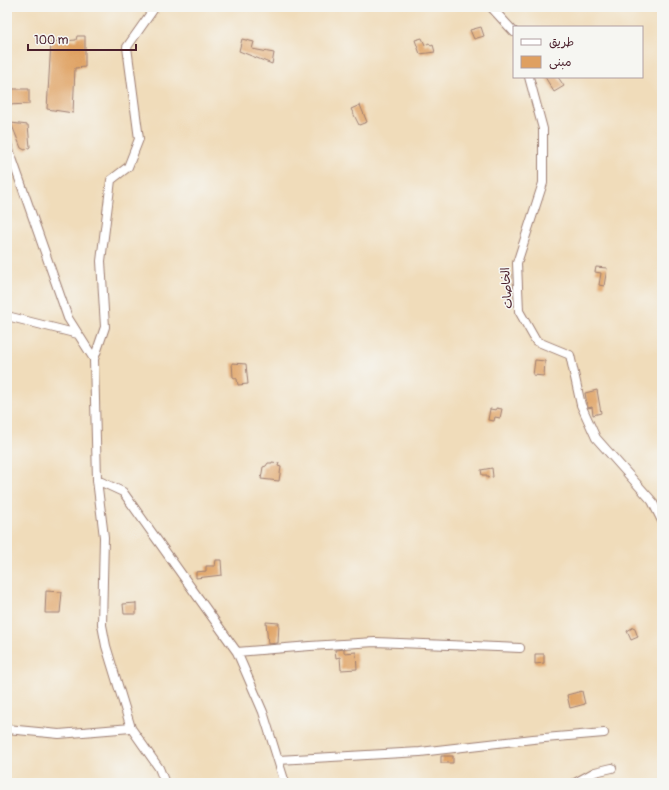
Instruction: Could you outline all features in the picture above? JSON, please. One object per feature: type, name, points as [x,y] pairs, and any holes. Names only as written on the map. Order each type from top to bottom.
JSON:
[{"type":"street","points":[[153,7],[153,10],[127,47],[139,139],[128,167],[111,180],[101,261],[105,327],[94,359],[97,480],[104,537],[102,625],[106,646],[131,728],[159,768],[165,783]]},
{"type":"street","points":[[491,7],[513,31]]},
{"type":"street","name":"الخاصات","points":[[529,78],[543,129],[543,183],[517,263],[519,310],[536,341],[570,355],[581,405],[596,438],[652,501],[662,521]]},
{"type":"street","points":[[7,144],[68,318],[94,359]]},
{"type":"street","points":[[7,316],[78,334]]},
{"type":"street","points":[[97,480],[123,492],[236,652],[263,712],[285,783]]},
{"type":"street","points":[[236,652],[375,642],[520,648]]},
{"type":"street","points":[[7,729],[59,734],[131,728]]},
{"type":"street","points":[[278,760],[420,752],[533,739],[604,733]]},
{"type":"street","points":[[575,783],[595,772],[612,768]]},
{"type":"building","points":[[481,27],[484,36],[474,39],[470,30]]},
{"type":"building","points":[[77,36],[85,36],[85,67],[75,68],[73,113],[47,109],[51,42],[76,40]]},
{"type":"building","points":[[422,38],[425,45],[429,43],[431,46],[433,45],[435,52],[420,54],[415,40]]},
{"type":"building","points":[[242,39],[254,42],[252,49],[274,53],[272,64],[239,51]]},
{"type":"building","points":[[546,78],[559,78],[564,86],[554,92]]},
{"type":"building","points":[[7,89],[29,89],[29,104],[7,105]]},
{"type":"building","points":[[360,105],[367,122],[359,125],[351,109]]},
{"type":"building","points":[[11,123],[28,125],[30,147],[25,150],[21,148]]},
{"type":"building","points":[[596,267],[607,268],[604,286],[599,285],[601,273],[595,272]]},
{"type":"building","points":[[535,360],[545,361],[544,376],[533,375]]},
{"type":"building","points":[[232,363],[246,364],[248,384],[238,385],[237,379],[233,377]]},
{"type":"building","points":[[597,390],[601,413],[593,415],[592,407],[588,408],[585,393]]},
{"type":"building","points":[[496,408],[502,409],[500,418],[495,417],[494,421],[488,420],[490,409],[496,410]]},
{"type":"building","points":[[272,462],[279,463],[278,466],[281,467],[279,481],[261,479],[263,467]]},
{"type":"building","points":[[492,468],[493,477],[487,478],[487,475],[482,475],[481,470]]},
{"type":"building","points":[[216,560],[221,560],[222,575],[196,578],[196,572],[206,571],[206,566],[215,566]]},
{"type":"building","points":[[46,591],[62,592],[60,613],[45,613]]},
{"type":"building","points":[[136,603],[136,614],[124,614],[123,604]]},
{"type":"building","points":[[266,622],[279,623],[278,643],[268,644]]},
{"type":"building","points":[[634,627],[638,637],[631,640],[627,631]]},
{"type":"building","points":[[344,649],[344,653],[356,652],[357,669],[341,670],[340,657],[336,658],[335,650]]},
{"type":"building","points":[[535,654],[544,654],[544,663],[535,664]]},
{"type":"building","points":[[582,691],[585,704],[570,708],[567,695]]},
{"type":"building","points":[[441,756],[453,756],[453,763],[441,763]]}]
